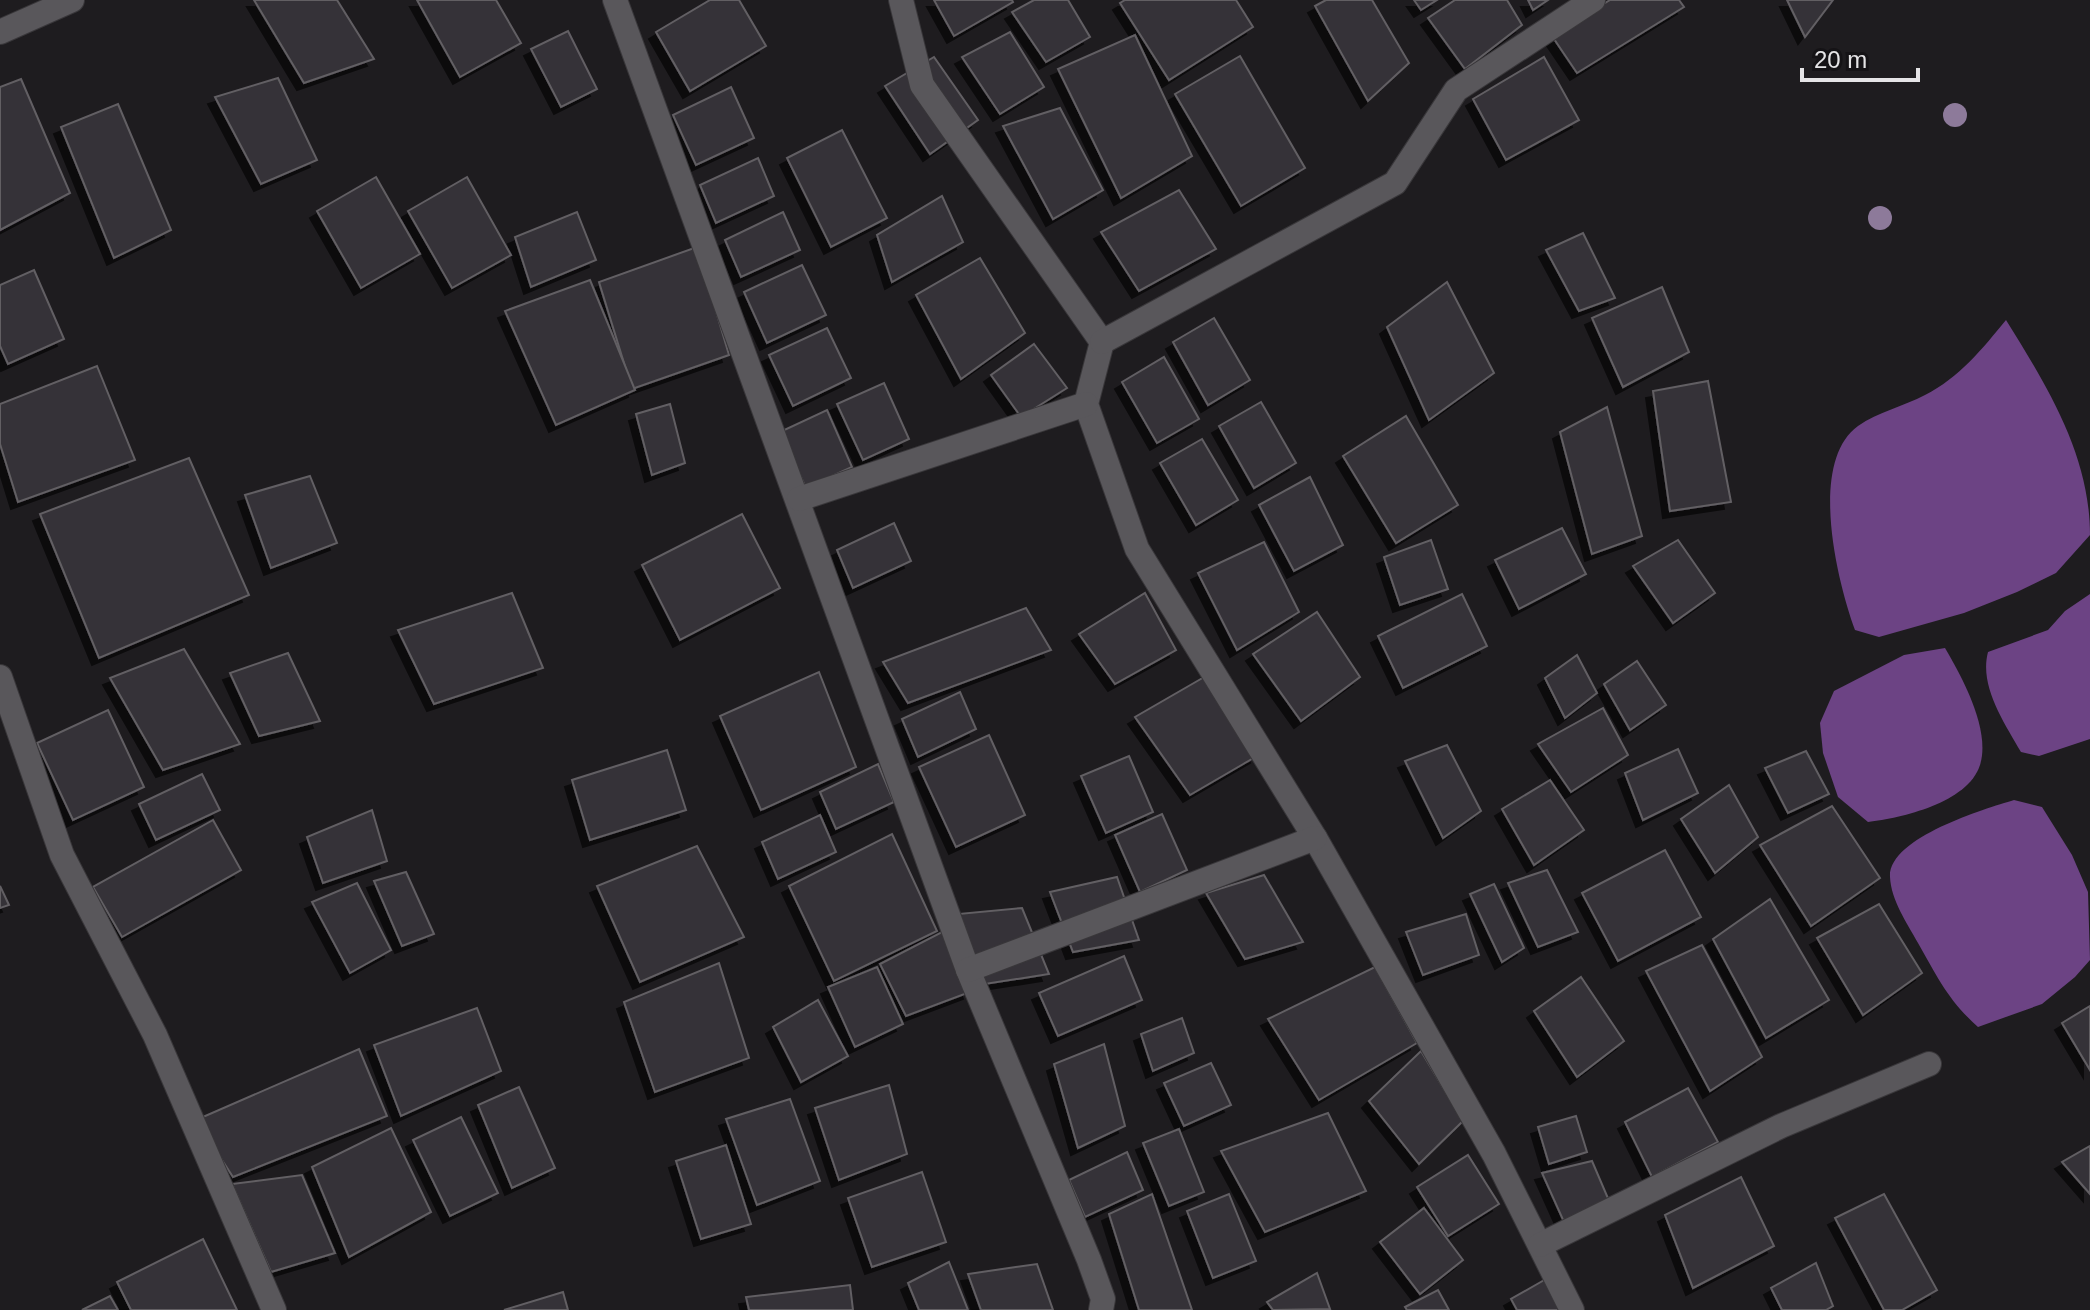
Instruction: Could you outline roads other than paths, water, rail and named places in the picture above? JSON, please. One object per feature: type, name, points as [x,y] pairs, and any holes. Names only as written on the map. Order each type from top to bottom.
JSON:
[{"type":"street","points":[[0,32],[72,0]]},
{"type":"street","points":[[615,0],[968,970],[1089,1260],[1103,1299],[1101,1310]]},
{"type":"street","points":[[901,0],[922,85],[1102,342]]},
{"type":"street","points":[[1572,1310],[1494,1154],[1315,838],[1137,549],[1086,404],[1102,342],[1395,183],[1456,90],[1593,0]]},
{"type":"street","points":[[799,499],[1086,404]]},
{"type":"street","points":[[0,677],[62,855],[155,1035],[274,1310]]},
{"type":"street","points":[[968,970],[1315,838]]},
{"type":"street","points":[[1540,1245],[1781,1126],[1929,1064]]}]
